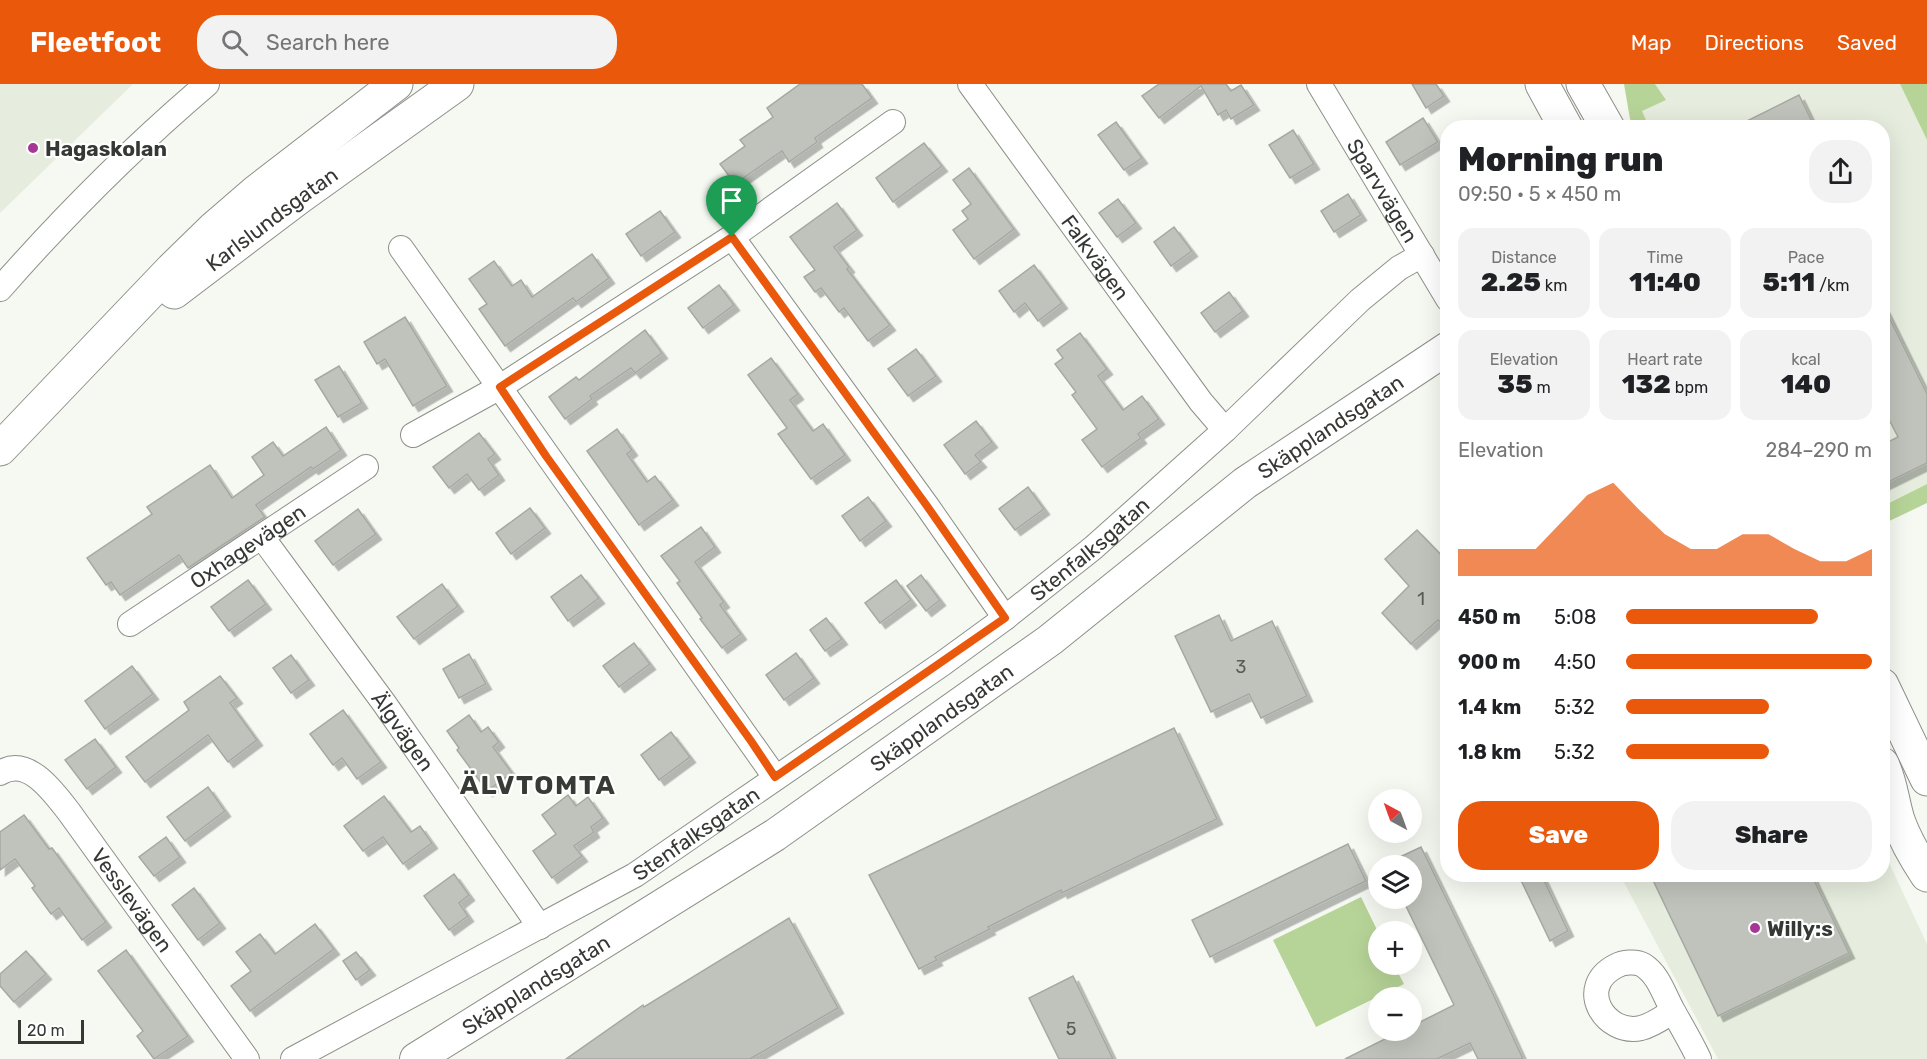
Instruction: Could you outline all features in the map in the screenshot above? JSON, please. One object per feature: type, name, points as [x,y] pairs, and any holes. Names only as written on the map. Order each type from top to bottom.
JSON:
[{"type":"main road","name":"Karlslundsgatan","points":[[0,449],[213,229],[257,191],[396,84]]},
{"type":"main road","name":"Karlslundsgatan","points":[[88,357],[298,198],[457,84]]},
{"type":"main road","points":[[1542,84],[1562,120]]},
{"type":"main road","points":[[1584,84],[1604,120]]},
{"type":"main road","points":[[1890,702],[1927,779]]},
{"type":"main road","points":[[1890,787],[1897,818],[1910,849],[1927,875]]},
{"type":"street","points":[[0,289],[115,168],[156,128],[207,84]]},
{"type":"street","name":"Falkvägen","points":[[970,84],[1201,402],[1225,430]]},
{"type":"street","name":"Sparvvägen","points":[[1319,84],[1440,285]]},
{"type":"street","points":[[413,435],[500,387],[732,237],[893,122]]},
{"type":"street","points":[[732,237],[927,506],[1005,618]]},
{"type":"street","points":[[401,248],[775,777]]},
{"type":"street","name":"Stenfalksgatan","points":[[293,1059],[635,875],[1005,618],[1093,548],[1225,430],[1360,300],[1399,268],[1422,255]]},
{"type":"street","name":"Skäpplandsgatan","points":[[416,1059],[775,835],[1050,640],[1245,483],[1440,353]]},
{"type":"street","name":"Oxhagevägen","points":[[130,624],[366,467]]},
{"type":"street","name":"Älgvägen","points":[[262,537],[384,703],[540,927]]},
{"type":"street","name":"Vesslevägen","points":[[0,774],[15,768],[32,774],[47,784],[247,1059]]},
{"type":"street","points":[[1673,1011],[1700,1059]]},
{"type":"shaded area","name":"Hagaskolan","points":[[0,84],[133,84],[0,213]]},
{"type":"shaded area","points":[[1655,84],[1900,84],[1927,140],[1927,484],[1890,502],[1890,120],[1646,120],[1641,111],[1665,100]]},
{"type":"shaded area","points":[[1890,865],[1927,944],[1927,1059],[1718,1059],[1624,882],[1890,882]]},
{"type":"green space","points":[[1624,84],[1655,84],[1666,100],[1642,111],[1646,120],[1630,119]]},
{"type":"green space","points":[[1900,84],[1927,84],[1927,140]]},
{"type":"green space","points":[[1927,484],[1927,503],[1890,521],[1890,502]]},
{"type":"green space","points":[[1361,897],[1373,921],[1368,921],[1368,975],[1399,975],[1404,984],[1398,987],[1368,987],[1368,1002],[1316,1027],[1273,940]]},
{"type":"building","points":[[800,84],[862,84],[872,98],[815,138],[817,142],[789,162],[782,151],[735,184],[720,164],[745,146],[740,140],[773,117],[767,108]]},
{"type":"building","points":[[1159,84],[1226,84],[1231,91],[1241,85],[1254,105],[1231,119],[1226,110],[1218,115],[1201,86],[1159,118],[1142,96]]},
{"type":"building","points":[[1412,84],[1436,84],[1444,96],[1426,108]]},
{"type":"building","points":[[1799,95],[1811,120],[1749,120]]},
{"type":"building","points":[[1423,118],[1438,142],[1400,165],[1386,142]]},
{"type":"building","points":[[1116,122],[1142,158],[1124,170],[1098,135]]},
{"type":"building","points":[[1293,130],[1314,164],[1290,178],[1269,145]]},
{"type":"building","points":[[924,143],[942,166],[893,202],[876,178]]},
{"type":"building","points":[[969,168],[1014,229],[974,259],[953,230],[968,219],[962,211],[971,204],[953,180]]},
{"type":"building","points":[[1348,194],[1361,215],[1334,232],[1321,211]]},
{"type":"building","points":[[1118,199],[1136,223],[1117,237],[1099,213]]},
{"type":"building","points":[[837,203],[857,230],[834,247],[849,267],[847,269],[890,325],[868,341],[844,308],[839,312],[821,288],[815,292],[804,277],[815,270],[790,237]]},
{"type":"building","points":[[660,211],[675,232],[641,256],[626,234]]},
{"type":"building","points":[[1174,227],[1192,251],[1171,266],[1154,242]]},
{"type":"building","points":[[592,254],[609,278],[576,302],[573,298],[505,346],[479,309],[487,304],[469,279],[494,261],[512,286],[521,280],[532,297]]},
{"type":"building","points":[[1034,265],[1062,303],[1038,321],[1025,303],[1014,312],[999,291]]},
{"type":"building","points":[[719,285],[734,305],[703,328],[688,308]]},
{"type":"building","points":[[1229,292],[1243,311],[1215,332],[1201,313]]},
{"type":"building","points":[[405,317],[447,386],[413,406],[385,359],[377,364],[364,342]]},
{"type":"building","points":[[1890,319],[1927,394],[1927,463],[1890,481],[1890,441],[1898,437],[1890,422]]},
{"type":"building","points":[[645,330],[662,353],[635,373],[631,368],[590,396],[592,399],[565,419],[549,397],[576,377],[579,380]]},
{"type":"building","points":[[1080,333],[1107,369],[1098,376],[1123,410],[1142,396],[1159,419],[1138,434],[1141,438],[1102,467],[1082,440],[1097,429],[1072,395],[1076,392],[1055,364],[1063,358],[1057,350]]},
{"type":"building","points":[[916,349],[936,376],[908,396],[888,369]]},
{"type":"building","points":[[771,358],[798,394],[790,400],[813,431],[823,424],[845,455],[811,479],[778,434],[787,428],[748,375]]},
{"type":"building","points":[[339,366],[362,403],[338,417],[315,380]]},
{"type":"building","points":[[976,421],[992,442],[975,455],[981,462],[965,474],[944,445]]},
{"type":"building","points":[[326,427],[341,450],[313,469],[311,467],[256,505],[265,517],[188,568],[179,555],[120,595],[111,582],[106,585],[87,558],[152,514],[147,507],[210,465],[232,498],[264,475],[252,457],[273,442],[283,456]]},
{"type":"building","points":[[617,429],[632,450],[627,454],[647,482],[655,476],[673,500],[639,525],[587,451]]},
{"type":"building","points":[[479,433],[495,454],[488,459],[499,475],[479,490],[467,474],[449,488],[433,467]]},
{"type":"building","points":[[1028,487],[1044,509],[1015,530],[999,509]]},
{"type":"building","points":[[868,497],[886,521],[860,541],[842,516]]},
{"type":"building","points":[[530,508],[545,528],[511,554],[496,533]]},
{"type":"building","points":[[358,509],[376,534],[333,565],[315,541]]},
{"type":"building","points":[[701,527],[715,547],[695,562],[724,602],[720,605],[741,634],[722,648],[700,619],[702,618],[677,583],[680,581],[661,556]]},
{"type":"building","points":[[1417,530],[1440,554],[1440,622],[1438,620],[1411,644],[1382,613],[1409,586],[1385,559]]},
{"type":"building","points":[[581,575],[599,598],[568,621],[551,597]]},
{"type":"building","points":[[921,575],[940,600],[926,611],[907,586]]},
{"type":"building","points":[[248,580],[266,604],[229,631],[211,607]]},
{"type":"building","points":[[896,580],[911,600],[880,623],[865,603]]},
{"type":"building","points":[[442,584],[458,606],[414,639],[397,617]]},
{"type":"building","points":[[1219,615],[1231,641],[1272,621],[1307,696],[1261,718],[1249,694],[1211,712],[1175,636]]},
{"type":"building","points":[[826,618],[842,639],[825,651],[810,630]]},
{"type":"building","points":[[634,643],[650,664],[619,687],[603,666]]},
{"type":"building","points":[[796,653],[814,678],[784,700],[766,675]]},
{"type":"building","points":[[469,654],[486,684],[459,698],[443,669]]},
{"type":"building","points":[[291,655],[309,680],[291,693],[273,668]]},
{"type":"building","points":[[132,666],[153,694],[105,729],[85,701]]},
{"type":"building","points":[[220,676],[237,698],[230,703],[257,740],[228,762],[208,735],[145,782],[126,757],[189,710],[184,702]]},
{"type":"building","points":[[343,710],[381,762],[357,779],[342,758],[333,765],[310,734]]},
{"type":"building","points":[[469,715],[481,732],[488,727],[499,742],[493,747],[512,773],[487,791],[457,750],[459,748],[447,731]]},
{"type":"building","points":[[1174,728],[1217,819],[1062,893],[1061,890],[988,927],[990,929],[935,957],[937,960],[919,969],[869,875]]},
{"type":"building","points":[[671,732],[690,757],[659,780],[641,755]]},
{"type":"building","points":[[95,739],[116,767],[87,789],[65,760]]},
{"type":"building","points":[[208,787],[225,811],[185,841],[167,817]]},
{"type":"building","points":[[568,795],[576,806],[588,797],[603,818],[591,827],[594,832],[574,846],[582,856],[552,878],[533,851],[556,834],[542,815]]},
{"type":"building","points":[[384,796],[411,832],[420,826],[432,843],[403,864],[383,837],[363,851],[344,826]]},
{"type":"building","points":[[24,815],[49,849],[52,848],[106,922],[82,940],[59,908],[51,914],[32,888],[35,886],[15,859],[0,870],[0,832]]},
{"type":"building","points":[[166,837],[180,857],[154,876],[139,857]]},
{"type":"building","points":[[1348,844],[1366,881],[1210,957],[1192,920]]},
{"type":"building","points":[[1421,847],[1523,1059],[1478,1059],[1470,1043],[1437,1059],[1345,1059],[1381,1041],[1422,1041],[1422,1021],[1454,1005],[1422,939],[1422,921],[1413,921],[1407,909],[1422,909],[1422,855],[1404,855]]},
{"type":"building","points":[[454,874],[469,895],[459,903],[468,916],[449,930],[424,896]]},
{"type":"building","points":[[1522,882],[1545,882],[1568,931],[1550,941]]},
{"type":"building","points":[[1654,882],[1815,882],[1849,953],[1718,1016]]},
{"type":"building","points":[[194,888],[220,923],[198,940],[172,905]]},
{"type":"building","points":[[789,918],[838,1008],[750,1059],[566,1059],[643,1005],[644,1007]]},
{"type":"building","points":[[315,924],[334,949],[250,1011],[231,986],[251,971],[236,952],[260,934],[275,954]]},
{"type":"building","points":[[126,950],[188,1036],[154,1059],[137,1036],[143,1031],[98,971]]},
{"type":"building","points":[[26,951],[46,974],[14,1002],[0,986],[0,974]]},
{"type":"building","points":[[356,952],[370,970],[356,980],[343,961]]},
{"type":"building","points":[[1073,976],[1113,1059],[1059,1059],[1029,998]]},
{"type":"place","name":"Hagaskolan","points":[[33,148]]},
{"type":"place","name":"Willy:s","points":[[1755,928]]},
{"type":"district","name":"ÄLVTOMTA","points":[[538,785]]},
{"type":"route","points":[[732,237],[927,506],[1005,618],[775,777],[546,456],[500,387],[732,237]]}]
